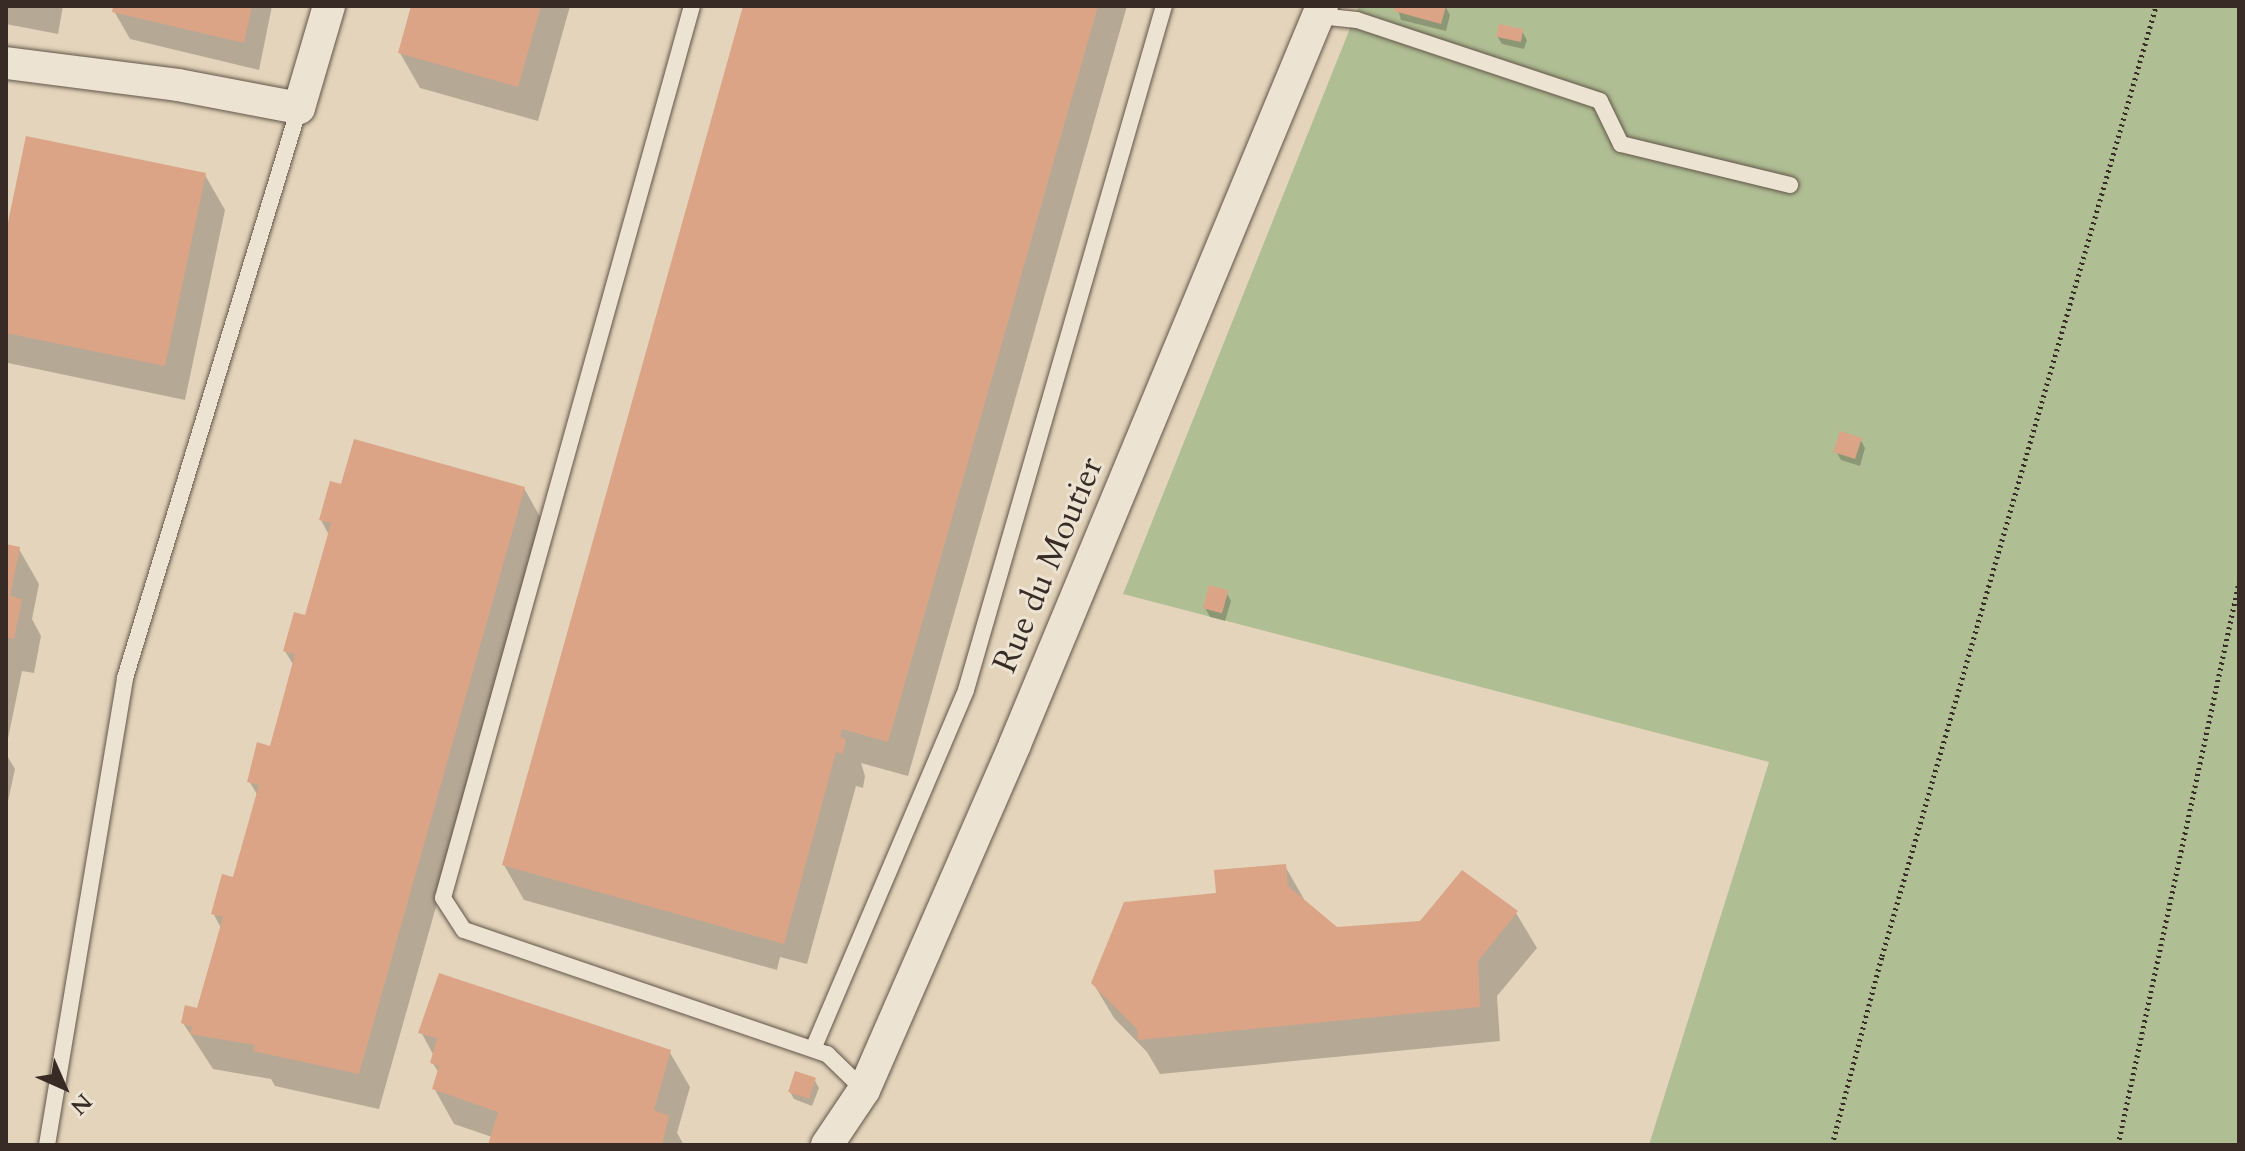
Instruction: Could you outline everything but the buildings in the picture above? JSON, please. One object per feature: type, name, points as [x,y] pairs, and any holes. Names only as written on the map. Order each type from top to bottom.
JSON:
[{"type":"street","points":[[6,63],[178,85],[299,108],[329,6]]},
{"type":"street","name":"Rue du Moutier","points":[[827,1145],[864,1090],[1015,744],[1320,11]]},
{"type":"lane","points":[[692,6],[443,898],[464,930],[827,1054],[864,1090]]},
{"type":"lane","points":[[813,1049],[966,690],[1164,6]]},
{"type":"lane","points":[[1320,11],[1357,20],[1600,101],[1621,144],[1790,185]]},
{"type":"lane","points":[[47,1145],[125,678],[299,108]]},
{"type":"path","points":[[1832,1145],[1882,956],[2156,6]]},
{"type":"path","points":[[2118,1145],[2239,582]]},
{"type":"green space","points":[[1359,6],[2239,6],[2239,1145],[1649,1145],[1769,762],[1123,594]]}]
